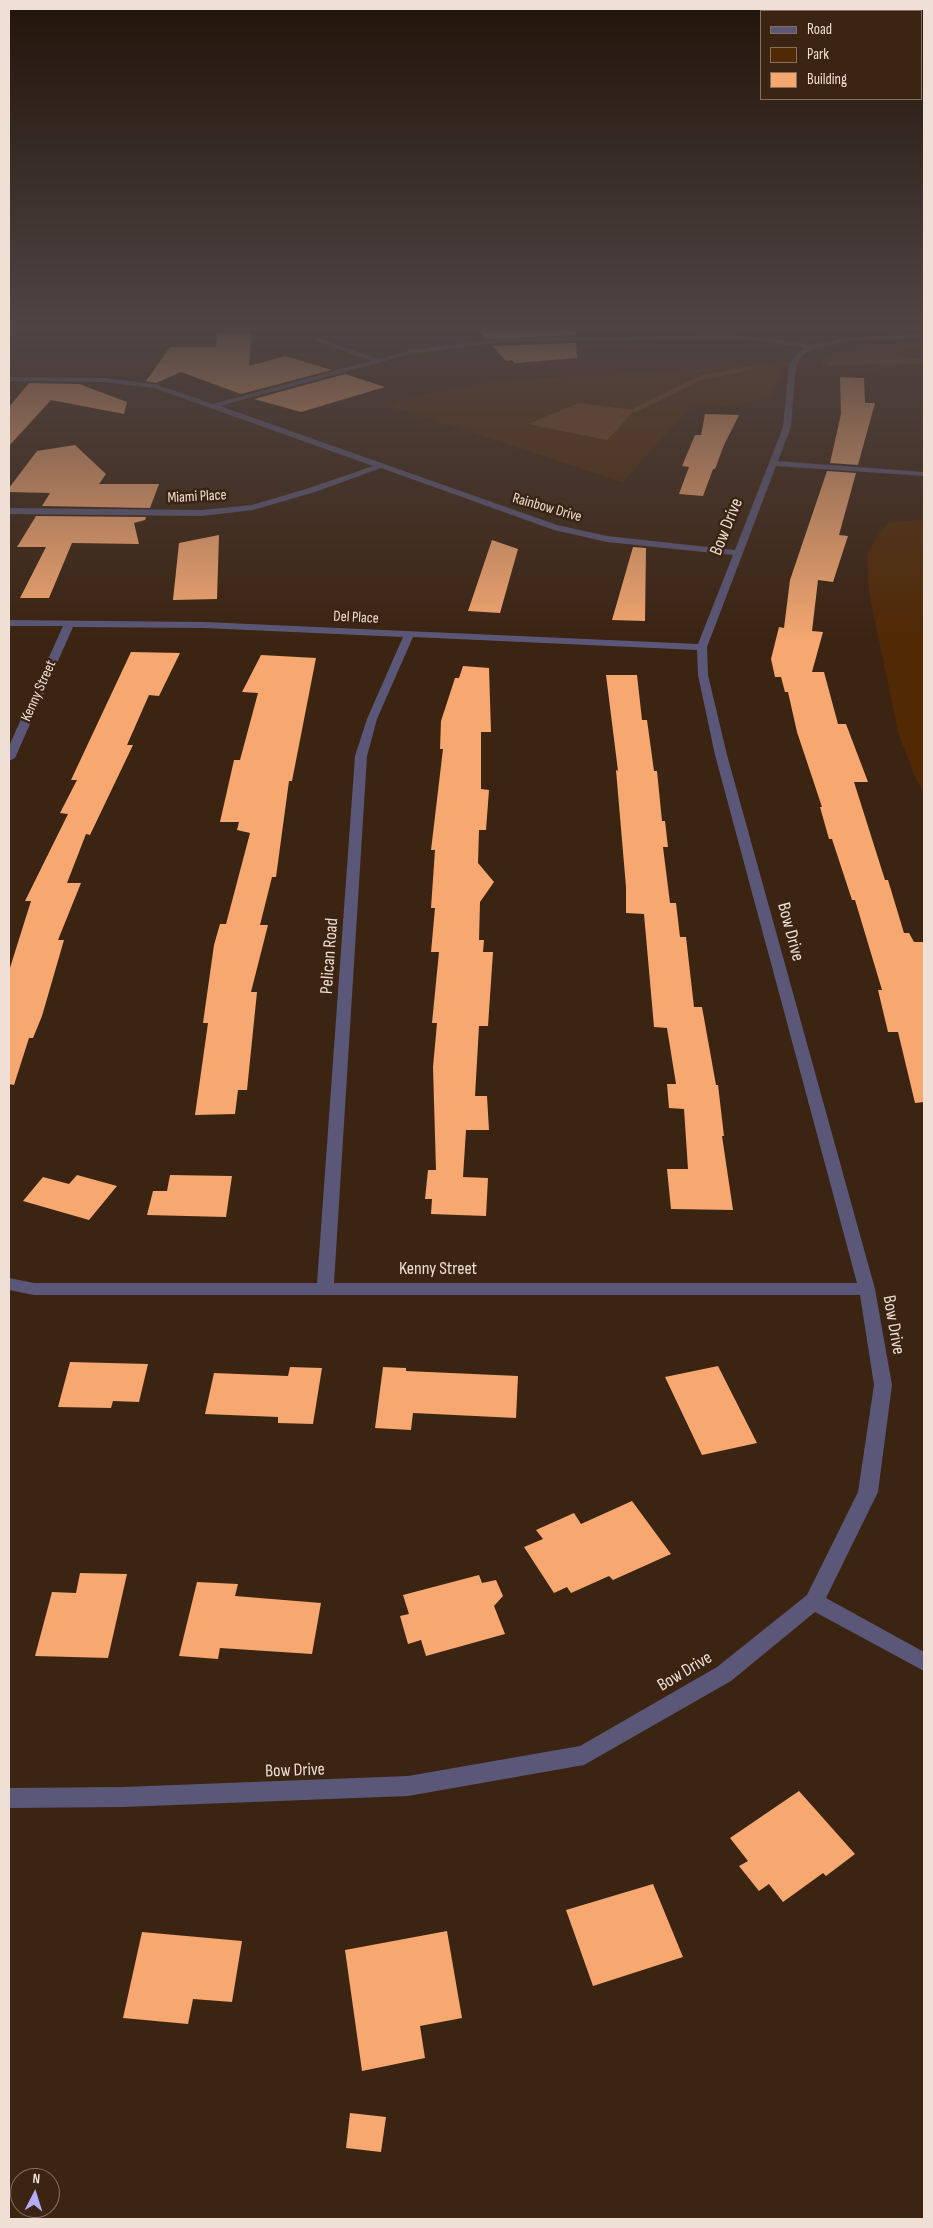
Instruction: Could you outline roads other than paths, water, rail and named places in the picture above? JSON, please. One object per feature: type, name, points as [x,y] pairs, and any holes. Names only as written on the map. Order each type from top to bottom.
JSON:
[{"type":"street","name":"Rainbow Drive","points":[[291,434],[554,527],[607,539],[738,553]]},
{"type":"street","name":"Bow Drive","points":[[9,1798],[123,1798],[408,1786],[584,1755],[724,1674],[814,1601],[868,1492],[883,1385],[867,1289],[721,754],[703,675],[702,647],[784,434]]},
{"type":"street","points":[[774,463],[856,471],[924,474]]},
{"type":"street","name":"Miami Place","points":[[9,510],[210,512],[253,507],[312,490],[380,466]]},
{"type":"street","name":"Del Place","points":[[9,623],[204,626],[702,647]]},
{"type":"street","name":"Kenny Street","points":[[9,758],[69,624]]},
{"type":"street","name":"Pelican Road","points":[[325,1289],[361,756],[372,719],[409,635]]},
{"type":"street","name":"Kenny Street","points":[[9,1284],[34,1288],[867,1289]]},
{"type":"street","points":[[814,1601],[924,1662]]}]
